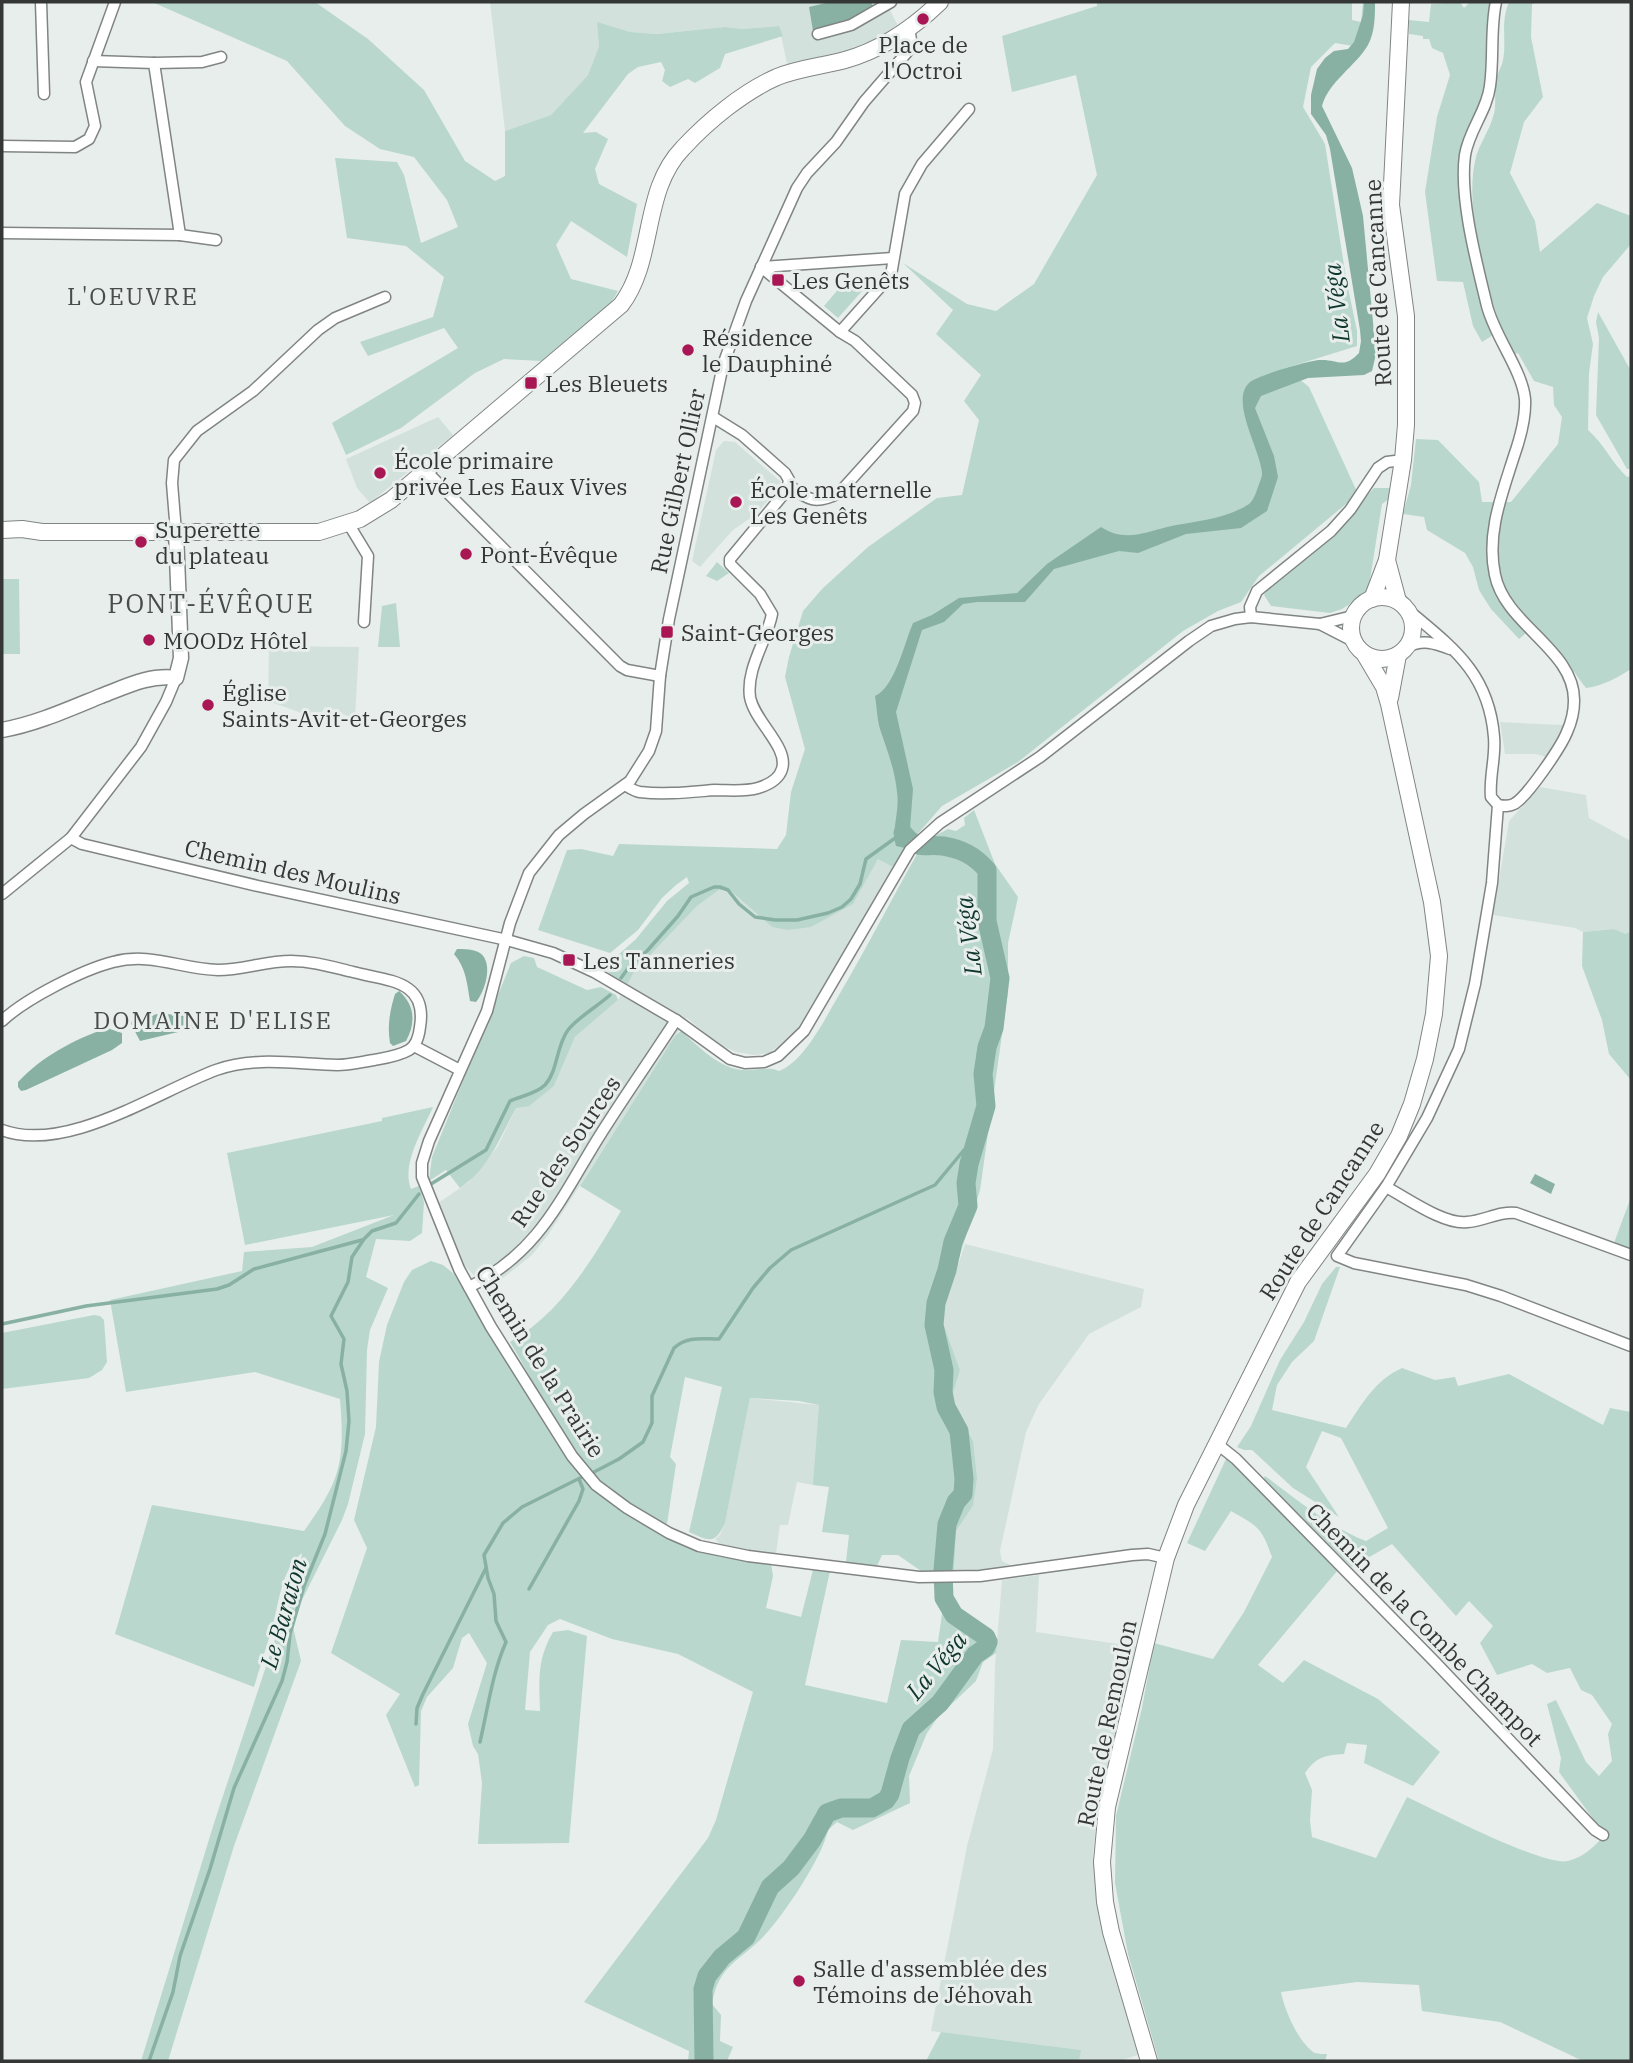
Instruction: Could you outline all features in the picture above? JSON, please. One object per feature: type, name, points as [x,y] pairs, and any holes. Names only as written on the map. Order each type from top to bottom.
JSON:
[{"type":"main road","points":[[2,530],[319,531],[348,523],[380,508],[621,305],[638,274],[660,183],[674,158],[700,132],[730,107],[770,81],[788,73],[849,59],[909,29],[940,2]]},
{"type":"main road","name":"Route de Cancanne","points":[[1372,599],[1387,559],[1406,425],[1406,316],[1391,205],[1401,2]]},
{"type":"main road","name":"Route de Cancanne","points":[[1387,559],[1403,606]]},
{"type":"main road","points":[[1390,598],[1403,606],[1413,622],[1413,635],[1403,651],[1387,659],[1365,655],[1353,641],[1351,629],[1357,609],[1372,599],[1390,598]]},
{"type":"main road","name":"Route de Cancanne","points":[[1390,704],[1391,683],[1403,651]]},
{"type":"main road","name":"Route de Cancanne","points":[[1166,1558],[1186,1505],[1298,1282],[1377,1174],[1399,1136],[1425,1059],[1434,1014],[1439,956],[1432,902],[1390,704],[1384,687],[1365,655]]},
{"type":"main road","name":"Route de Remoulon","points":[[1149,2061],[1111,1932],[1105,1902],[1102,1854],[1107,1807],[1166,1558]]},
{"type":"street","points":[[41,2],[44,94]]},
{"type":"street","points":[[2,146],[75,147],[89,139],[95,127],[86,82],[115,2]]},
{"type":"street","points":[[818,34],[851,25],[891,2]]},
{"type":"street","points":[[1403,606],[1456,650],[1477,678],[1488,707],[1494,737],[1491,793],[1498,805],[1510,806],[1520,800],[1562,743],[1572,717],[1574,698],[1567,671],[1508,605],[1498,590],[1493,565],[1495,518],[1519,441],[1525,400],[1488,309],[1465,195],[1468,141],[1490,88],[1496,2]]},
{"type":"street","name":"Rue Gilbert Ollier","points":[[507,940],[506,934],[522,886],[541,856],[573,823],[625,785],[638,772],[653,742],[660,676],[684,542],[730,343],[761,267],[802,180],[836,142],[864,102],[909,50],[912,45],[909,29]]},
{"type":"street","points":[[93,61],[202,62],[222,57]]},
{"type":"street","points":[[154,63],[180,235]]},
{"type":"street","points":[[840,332],[891,275],[901,211],[911,180],[934,147],[969,109]]},
{"type":"street","points":[[2,233],[180,235],[216,240]]},
{"type":"street","points":[[761,267],[893,258]]},
{"type":"street","points":[[713,417],[741,435],[785,472],[789,485],[806,499],[822,499],[839,493],[914,411],[912,395],[855,341],[840,332],[761,267]]},
{"type":"street","points":[[2,894],[71,838],[141,747],[176,678],[181,658],[172,483],[174,460],[197,431],[253,390],[318,330],[335,318],[385,297]]},
{"type":"street","points":[[1251,617],[1250,607],[1257,591],[1331,531],[1350,510],[1378,468],[1387,462],[1403,460]]},
{"type":"street","points":[[426,471],[620,666],[627,670],[660,676]]},
{"type":"street","points":[[625,785],[636,792],[747,790],[764,786],[782,771],[781,751],[760,722],[750,698],[754,666],[772,614],[760,593],[730,564],[730,559],[789,485]]},
{"type":"street","points":[[348,523],[368,556],[364,622]]},
{"type":"street","name":"Chemin des Moulins","points":[[71,838],[82,844],[258,886],[507,940],[569,960],[676,1020],[730,1059],[745,1063],[764,1062],[778,1056],[804,1031],[910,850],[940,823],[1040,757],[1200,632],[1222,622],[1251,617],[1320,624]]},
{"type":"street","points":[[1320,624],[1353,617]]},
{"type":"street","points":[[1320,624],[1353,641]]},
{"type":"street","points":[[1403,651],[1418,642],[1456,650]]},
{"type":"street","points":[[2,730],[25,726],[142,680],[164,676],[176,678]]},
{"type":"street","points":[[1498,805],[1494,866],[1475,984],[1463,1035],[1438,1097],[1386,1187],[1338,1256],[1354,1263],[1466,1285],[1631,1346]]},
{"type":"street","name":"Chemin de la Prairie","points":[[507,940],[487,1011],[429,1141],[422,1170],[425,1187],[459,1269],[498,1339],[582,1470],[602,1489],[654,1524],[686,1541],[715,1550],[883,1573],[939,1577],[980,1576],[1132,1555],[1148,1554],[1166,1558]]},
{"type":"street","points":[[2,1021],[17,1009],[61,984],[113,962],[149,958],[194,968],[221,970],[301,961],[394,980],[408,988],[419,1003],[421,1013],[419,1034],[414,1046],[392,1056],[347,1064],[239,1064],[208,1073],[123,1113],[77,1128],[35,1135],[2,1130]]},
{"type":"street","name":"Rue des Sources","points":[[469,1287],[513,1258],[541,1231],[676,1020]]},
{"type":"street","points":[[414,1046],[460,1070]]},
{"type":"street","points":[[1386,1187],[1448,1220],[1466,1223],[1498,1214],[1516,1213],[1631,1255]]},
{"type":"street","name":"Chemin de la Combe Champot","points":[[1216,1443],[1236,1459],[1425,1651],[1595,1830],[1603,1835]]},
{"type":"shaded area","points":[[152,2],[315,2],[368,39],[424,90],[465,161],[495,181],[505,176],[505,131],[551,115],[588,75],[599,46],[597,22],[630,32],[657,34],[725,27],[742,29],[779,26],[783,36],[725,54],[720,68],[695,83],[688,79],[670,87],[662,81],[665,70],[661,62],[638,67],[628,74],[583,133],[596,132],[608,139],[595,169],[599,184],[637,204],[627,257],[571,221],[556,245],[571,279],[618,291],[611,303],[541,361],[504,359],[475,373],[401,428],[346,455],[332,423],[458,348],[444,328],[368,356],[360,342],[433,317],[444,277],[406,246],[347,238],[335,158],[397,162],[404,175],[421,243],[458,227],[447,200],[414,157],[380,149],[345,126],[287,61]]},
{"type":"shaded area","points":[[490,2],[886,2],[898,26],[854,52],[788,68],[779,26],[742,29],[725,27],[657,34],[630,32],[598,23],[599,46],[588,75],[551,115],[505,131]]},
{"type":"shaded area","points":[[830,2],[871,2],[874,8],[846,24],[813,31],[809,7]]},
{"type":"shaded area","points":[[1097,2],[1352,2],[1352,20],[1361,22],[1363,2],[1375,2],[1373,31],[1366,48],[1335,43],[1311,67],[1303,107],[1325,144],[1357,331],[1357,346],[1286,368],[1309,387],[1358,494],[1259,576],[1241,602],[1218,611],[1183,631],[1018,762],[942,806],[915,837],[895,868],[878,859],[853,904],[811,927],[788,930],[772,927],[731,891],[719,890],[697,906],[634,972],[627,985],[611,977],[606,967],[636,939],[667,901],[689,883],[687,877],[662,898],[638,930],[610,953],[538,930],[567,850],[581,849],[613,856],[619,844],[777,849],[786,835],[791,792],[805,749],[785,677],[803,611],[822,589],[868,547],[937,498],[962,495],[979,420],[964,401],[981,375],[936,334],[953,310],[903,263],[967,304],[996,311],[1034,284],[1097,175],[1076,75],[1012,92],[1002,36],[1097,6]]},
{"type":"shaded area","points":[[1364,2],[1375,2],[1374,24],[1368,45],[1330,89],[1322,106],[1352,168],[1363,216],[1376,354],[1372,371],[1364,375],[1308,378],[1261,396],[1255,408],[1274,456],[1278,477],[1267,511],[1241,528],[1186,534],[1138,553],[1119,551],[1054,569],[1025,602],[963,604],[944,622],[922,630],[896,712],[913,789],[910,828],[917,838],[905,848],[896,846],[896,784],[879,725],[875,696],[888,684],[913,623],[959,598],[1017,593],[1047,564],[1101,527],[1118,534],[1142,534],[1220,517],[1249,504],[1255,496],[1262,475],[1243,402],[1249,383],[1295,365],[1326,360],[1344,362],[1359,353],[1360,330],[1330,149],[1326,135],[1311,114],[1311,95],[1317,69],[1325,58],[1334,51],[1348,49],[1354,42],[1363,15]]},
{"type":"shaded area","points":[[1460,2],[1464,8],[1470,2],[1491,2],[1484,93],[1463,140],[1459,167],[1468,242],[1493,335],[1482,342],[1473,326],[1463,282],[1437,281],[1425,192],[1437,117],[1450,75],[1443,53],[1432,48],[1429,39],[1409,34],[1409,20],[1429,22],[1431,4]]},
{"type":"shaded area","points":[[1509,2],[1538,2],[1532,4],[1531,37],[1543,97],[1524,122],[1510,173],[1535,221],[1540,252],[1597,203],[1631,216],[1631,244],[1603,277],[1587,318],[1593,344],[1589,373],[1588,430],[1622,472],[1627,477],[1631,476],[1631,669],[1609,681],[1586,688],[1559,653],[1514,606],[1501,572],[1499,533],[1490,533],[1491,577],[1499,598],[1526,633],[1519,639],[1491,609],[1479,590],[1473,567],[1465,553],[1427,530],[1424,517],[1403,514],[1411,485],[1416,439],[1438,440],[1479,482],[1482,502],[1511,502],[1558,444],[1562,417],[1554,405],[1553,387],[1534,381],[1518,353],[1513,355],[1487,285],[1475,230],[1473,178],[1476,157],[1494,113],[1496,80],[1503,60],[1505,17]]},
{"type":"shaded area","points":[[848,278],[863,290],[838,318],[824,306]]},
{"type":"shaded area","points":[[1598,312],[1631,371],[1631,469],[1627,469],[1596,415]]},
{"type":"shaded area","name":"École primaire privée Les Eaux Vives","points":[[438,417],[453,435],[370,503],[357,488],[346,459]]},
{"type":"shaded area","name":"École maternelle Les Genêts","points":[[724,441],[735,442],[781,482],[755,515],[733,530],[700,567],[692,561],[716,450]]},
{"type":"shaded area","points":[[1374,488],[1390,488],[1389,499],[1382,504],[1368,592],[1342,609],[1330,613],[1271,606],[1264,595],[1268,588],[1335,532]]},
{"type":"shaded area","points":[[717,562],[729,573],[717,581],[706,576]]},
{"type":"shaded area","points":[[2,579],[19,579],[20,654],[2,654]]},
{"type":"shaded area","points":[[396,603],[400,647],[378,647],[382,606]]},
{"type":"shaded area","points":[[269,646],[359,647],[355,719],[325,707],[318,719],[268,701]]},
{"type":"shaded area","points":[[1500,722],[1564,725],[1546,757],[1536,754],[1505,754]]},
{"type":"shaded area","points":[[1540,787],[1586,795],[1589,818],[1631,841],[1631,931],[1626,934],[1614,929],[1583,932],[1575,928],[1493,915],[1509,821]]},
{"type":"shaded area","points":[[974,810],[995,864],[1018,897],[1008,943],[1008,992],[980,1190],[942,1320],[960,1370],[951,1400],[973,1441],[977,1478],[973,1506],[956,1531],[954,1572],[921,1571],[898,1555],[882,1555],[877,1566],[846,1562],[849,1535],[822,1532],[829,1487],[813,1485],[819,1405],[799,1401],[750,1398],[725,1523],[718,1535],[711,1539],[689,1532],[722,1387],[685,1377],[670,1457],[676,1464],[667,1524],[610,1489],[582,1461],[560,1429],[510,1342],[528,1330],[560,1301],[587,1266],[621,1211],[580,1186],[675,1036],[681,1031],[728,1067],[779,1071],[788,1066],[806,1049],[821,1027],[921,847],[948,829],[956,831],[965,825],[964,818]]},
{"type":"shaded area","points":[[878,858],[895,868],[854,941],[799,1027],[769,1053],[754,1055],[736,1052],[718,1044],[687,1018],[548,1235],[532,1255],[488,1290],[464,1265],[438,1203],[469,1182],[498,1146],[516,1108],[554,1086],[575,1037],[618,1000],[634,972],[697,906],[719,890],[731,891],[772,927],[853,904]]},
{"type":"shaded area","points":[[1614,929],[1626,934],[1631,931],[1631,1080],[1609,1054],[1602,1020],[1582,966],[1583,932]]},
{"type":"shaded area","points":[[457,949],[478,952],[487,963],[487,978],[476,1002],[470,1001],[464,970],[454,954]]},
{"type":"shaded area","points":[[524,956],[534,958],[537,967],[587,990],[601,987],[616,995],[618,1000],[575,1037],[554,1086],[529,1106],[516,1108],[493,1152],[470,1181],[460,1188],[446,1170],[429,1181],[432,1157],[511,963]]},
{"type":"shaded area","points":[[399,991],[411,1008],[412,1021],[406,1041],[393,1046],[389,1037],[390,1018],[395,994]]},
{"type":"shaded area","points":[[157,1014],[195,1015],[198,1020],[195,1028],[140,1041],[130,1022]]},
{"type":"shaded area","points":[[107,1028],[122,1033],[122,1043],[26,1090],[21,1091],[18,1087],[18,1082],[27,1073],[48,1057],[71,1043]]},
{"type":"shaded area","points":[[433,1107],[414,1147],[409,1169],[411,1189],[419,1186],[424,1202],[422,1233],[410,1241],[376,1239],[366,1277],[388,1288],[370,1330],[365,1434],[348,1504],[302,1600],[293,1627],[301,1661],[234,1846],[168,2061],[141,2061],[215,1820],[302,1553],[285,1577],[254,1687],[115,1634],[152,1505],[304,1531],[333,1483],[338,1470],[342,1439],[340,1399],[255,1372],[126,1392],[110,1300],[242,1271],[244,1252],[312,1247],[394,1215],[245,1245],[227,1153],[382,1121],[382,1118]]},
{"type":"shaded area","points":[[1535,1174],[1555,1184],[1551,1194],[1530,1183]]},
{"type":"shaded area","points":[[1631,1197],[1631,1250],[1614,1243]]},
{"type":"shaded area","points":[[965,1244],[1144,1289],[1141,1307],[1089,1334],[1039,1404],[1026,1432],[1000,1551],[1002,1561],[1010,1565],[983,1571],[954,1572],[956,1531],[973,1506],[973,1441],[951,1400],[960,1370],[942,1320]]},
{"type":"shaded area","points":[[431,1261],[443,1265],[454,1274],[546,1425],[589,1486],[610,1503],[683,1546],[721,1557],[771,1563],[773,1576],[766,1608],[801,1617],[813,1570],[830,1571],[805,1685],[887,1703],[901,1640],[938,1642],[943,1607],[950,1618],[972,1636],[983,1627],[998,1639],[996,1653],[983,1662],[976,1681],[938,1717],[927,1733],[909,1776],[910,1803],[853,1830],[837,1822],[828,1830],[810,1870],[781,1915],[763,1937],[724,1973],[712,2004],[721,2015],[720,2041],[733,2047],[727,2061],[688,2061],[689,2051],[584,2002],[708,1838],[716,1820],[753,1692],[678,1654],[612,1639],[560,1619],[548,1625],[530,1652],[525,1710],[540,1711],[539,1680],[542,1661],[553,1632],[568,1630],[587,1636],[569,1843],[478,1844],[482,1783],[478,1754],[473,1746],[468,1724],[487,1663],[469,1633],[462,1638],[453,1668],[427,1697],[421,1711],[419,1785],[415,1787],[386,1715],[400,1694],[331,1653],[367,1548],[354,1520],[376,1427],[379,1362],[387,1325],[404,1282],[412,1270]]},
{"type":"shaded area","points":[[1336,1267],[1340,1267],[1314,1341],[1292,1362],[1277,1385],[1272,1410],[1346,1428],[1377,1386],[1402,1368],[1435,1380],[1455,1377],[1458,1386],[1509,1374],[1603,1425],[1610,1408],[1631,1412],[1631,2061],[1583,2061],[1500,2022],[1422,2011],[1419,1985],[1357,1982],[1281,1992],[1285,2007],[1303,2042],[1315,2053],[1327,2054],[1325,2061],[1159,2061],[1128,1954],[1115,1883],[1116,1816],[1142,1708],[1154,1643],[1213,1659],[1244,1612],[1272,1557],[1258,1529],[1231,1511],[1205,1551],[1187,1543],[1226,1459],[1230,1458],[1337,1571],[1258,1665],[1283,1683],[1304,1660],[1378,1699],[1440,1752],[1413,1786],[1364,1763],[1367,1745],[1347,1743],[1344,1754],[1317,1760],[1305,1773],[1312,1790],[1312,1837],[1376,1858],[1407,1797],[1514,1847],[1555,1861],[1568,1861],[1580,1856],[1607,1832],[1594,1820],[1559,1772],[1561,1758],[1547,1704],[1556,1700],[1586,1762],[1599,1776],[1612,1761],[1608,1734],[1612,1724],[1592,1695],[1581,1690],[1570,1668],[1547,1673],[1532,1664],[1497,1675],[1480,1643],[1493,1626],[1469,1601],[1456,1616],[1392,1544],[1352,1567],[1263,1479],[1265,1476],[1326,1520],[1366,1541],[1388,1528],[1341,1438],[1322,1431],[1306,1467],[1339,1517],[1293,1488],[1252,1450],[1237,1447],[1251,1426],[1280,1360],[1304,1322],[1322,1284]]},
{"type":"shaded area","points":[[94,1315],[104,1320],[107,1362],[102,1370],[89,1378],[2,1389],[2,1333]]},
{"type":"shaded area","points":[[750,1398],[819,1405],[813,1485],[797,1482],[788,1525],[780,1525],[776,1554],[722,1546],[715,1539],[720,1535],[725,1523]]},
{"type":"shaded area","points":[[1039,1575],[1036,1632],[1139,1647],[1096,1824],[1093,1854],[1098,1909],[1104,1937],[1141,2054],[1119,2061],[1079,2061],[1080,2050],[931,2031],[967,1846],[993,1749],[995,1665],[1002,1580]]},
{"type":"shaded area","points":[[941,2032],[1081,2050],[1079,2061],[926,2061]]},
{"type":"waterway","name":"La Véga","points":[[704,2061],[703,1989],[707,1976],[722,1957],[746,1937],[770,1887],[791,1868],[812,1840],[827,1813],[841,1808],[872,1808],[886,1800],[911,1729],[940,1703],[975,1655],[985,1648],[988,1642],[986,1637],[954,1615],[944,1598],[943,1570],[947,1524],[956,1502],[963,1494],[964,1479],[959,1431],[946,1407],[943,1392],[944,1370],[934,1325],[936,1303],[953,1242],[968,1206],[966,1183],[986,1106],[983,1074],[987,1047],[994,1028],[1000,978],[987,921],[987,870],[962,851],[917,844],[903,833]]},
{"type":"waterway","name":"Le Baraton","points":[[621,978],[678,916],[691,897],[720,887],[728,890],[739,904],[755,917],[797,920],[828,913],[842,907],[851,899],[860,884],[866,859],[898,836]]},
{"type":"waterway","name":"Le Baraton","points":[[431,1184],[486,1150],[510,1101],[533,1093],[545,1085],[568,1030],[610,995]]},
{"type":"waterway","points":[[594,1472],[643,1442],[652,1423],[652,1396],[674,1348],[689,1340],[719,1339],[753,1288],[770,1268],[791,1250],[935,1185],[964,1150],[976,1143]]},
{"type":"waterway","name":"Le Baraton","points":[[149,2061],[173,1992],[180,1956],[234,1788],[282,1681],[290,1634],[304,1586],[325,1534],[346,1451],[349,1421],[347,1391],[341,1364],[344,1339],[331,1316],[348,1282],[352,1257],[364,1239],[372,1231],[396,1223],[419,1194]]},
{"type":"waterway","points":[[2,1324],[86,1306],[217,1289],[229,1285],[254,1269],[362,1240]]},
{"type":"waterway","points":[[480,1742],[494,1679],[506,1642],[496,1621],[494,1594],[484,1555],[503,1523],[522,1507],[582,1477]]},
{"type":"waterway","points":[[529,1589],[579,1501],[583,1489],[579,1479]]},
{"type":"waterway","points":[[416,1724],[417,1708],[423,1694],[486,1568]]},
{"type":"place","name":"Place de l'Octroi","points":[[923,19]]},
{"type":"place","name":"Les Genêts","points":[[778,280]]},
{"type":"place","name":"Résidence le Dauphiné","points":[[688,350]]},
{"type":"place","name":"Les Bleuets","points":[[531,383]]},
{"type":"place","name":"École primaire privée Les Eaux Vives","points":[[380,473]]},
{"type":"place","name":"École maternelle Les Genêts","points":[[736,502]]},
{"type":"place","name":"Superette du plateau","points":[[141,542]]},
{"type":"place","name":"Pont-Évêque","points":[[466,554]]},
{"type":"place","name":"Saint-Georges","points":[[667,632]]},
{"type":"place","name":"MOODz Hôtel","points":[[149,640]]},
{"type":"place","name":"Église Saints-Avit-et-Georges","points":[[208,705]]},
{"type":"place","name":"Les Tanneries","points":[[569,960]]},
{"type":"place","name":"Salle d'assemblée des Témoins de Jéhovah","points":[[799,1981]]},
{"type":"district","name":"L'OEUVRE","points":[[133,296]]},
{"type":"district","name":"PONT-ÉVÊQUE","points":[[211,603]]},
{"type":"district","name":"DOMAINE D'ELISE","points":[[213,1020]]}]
